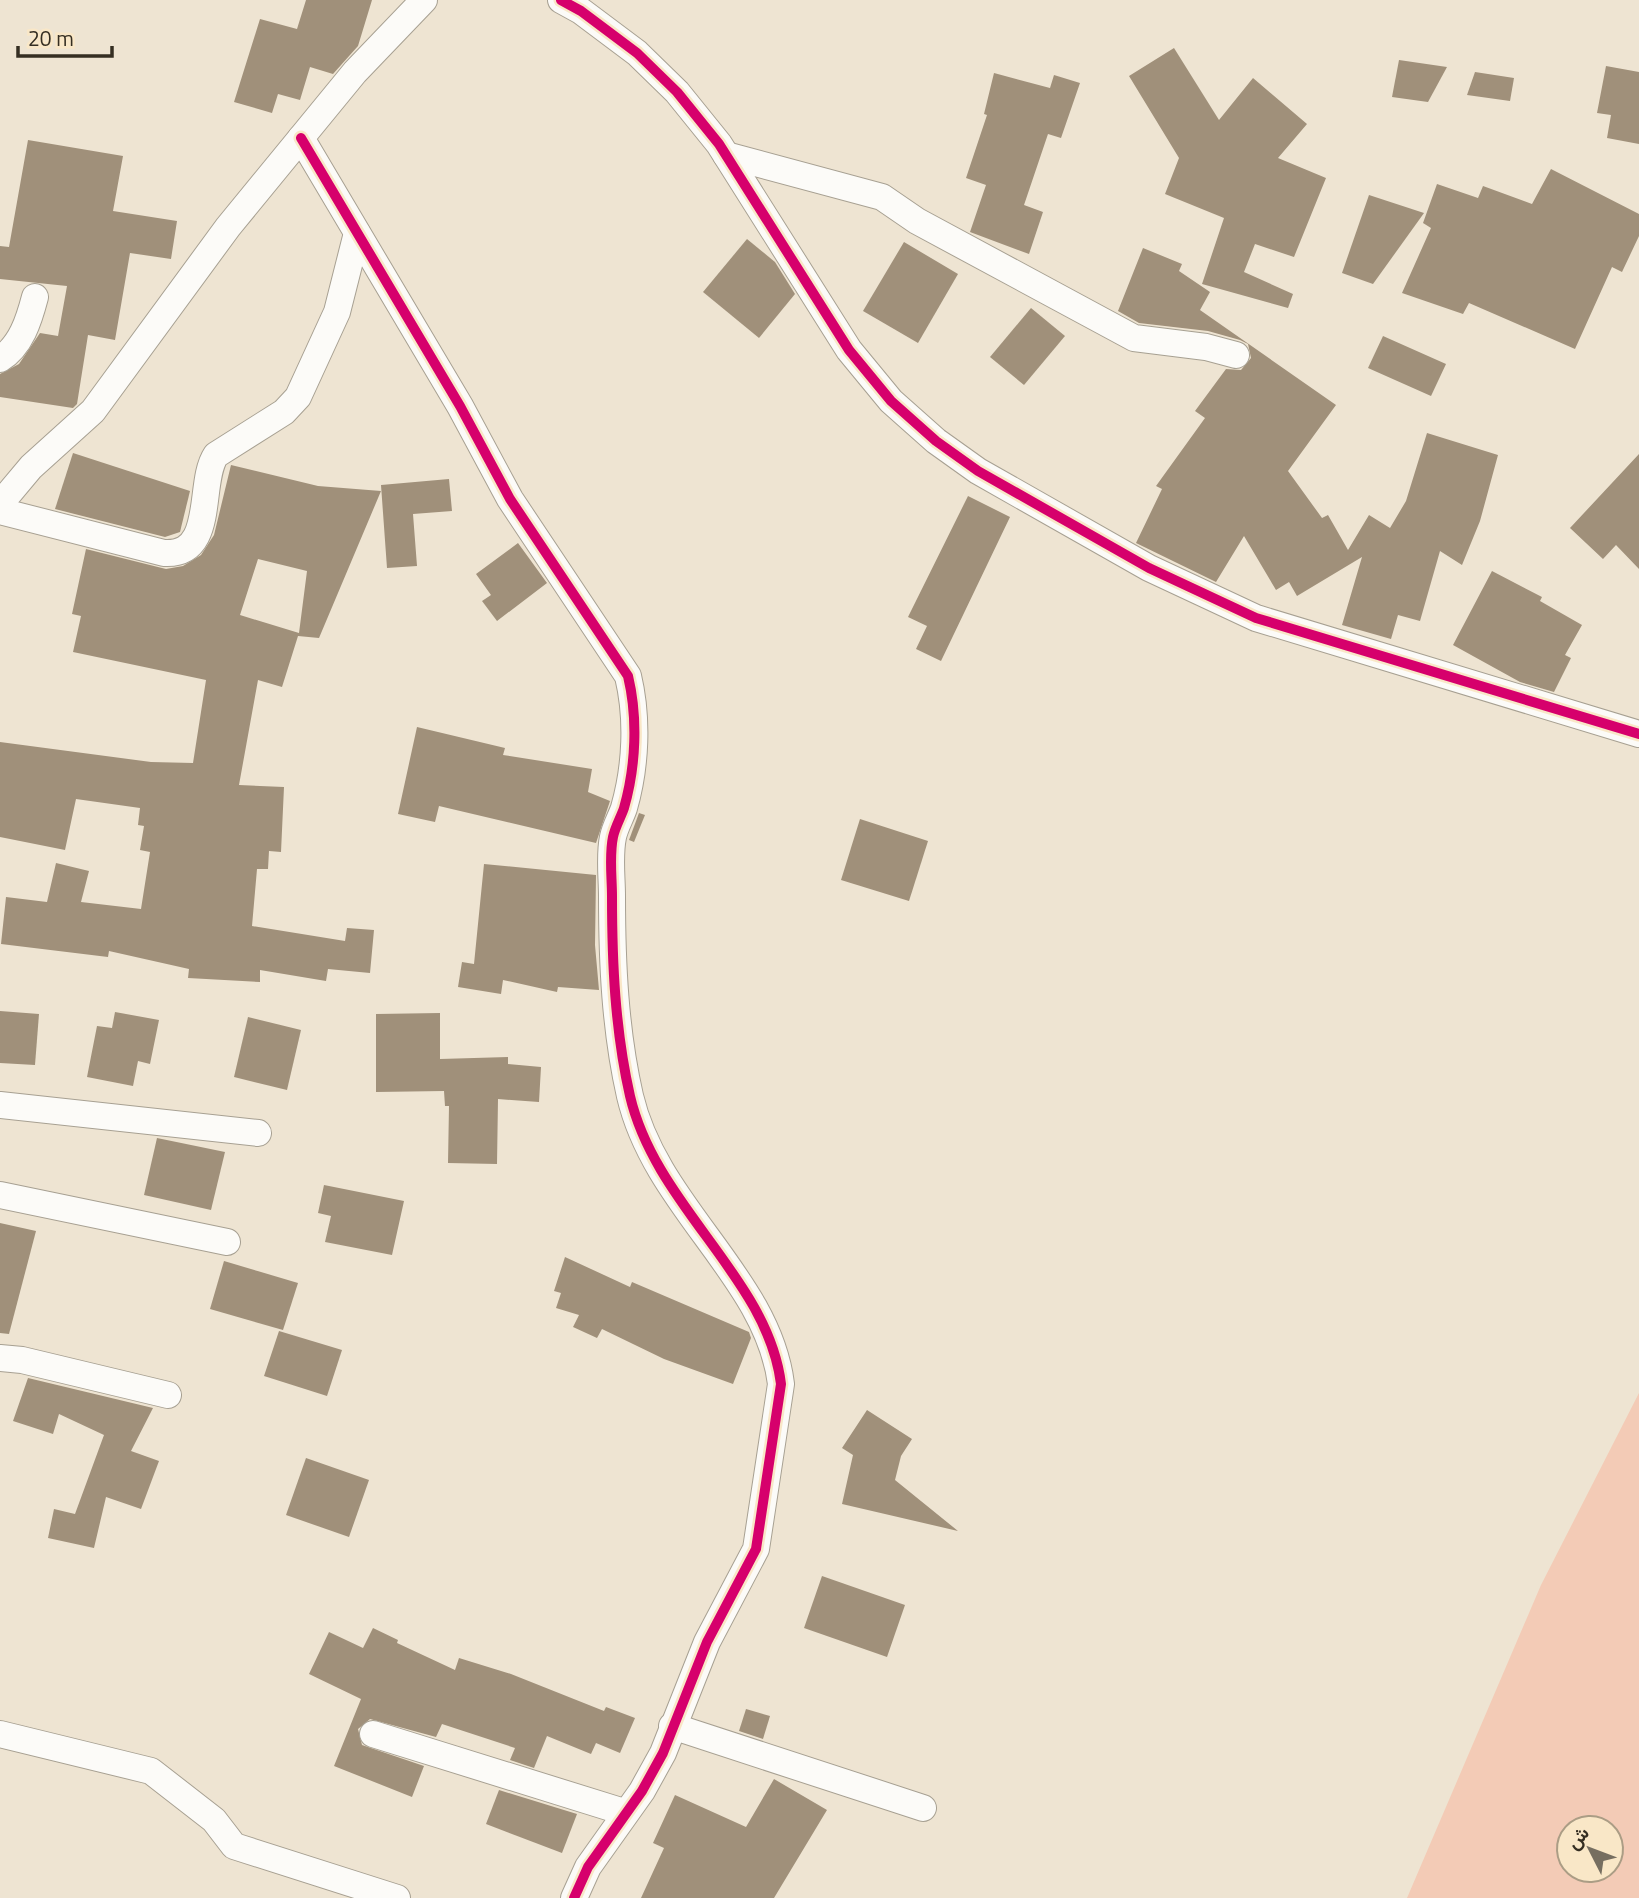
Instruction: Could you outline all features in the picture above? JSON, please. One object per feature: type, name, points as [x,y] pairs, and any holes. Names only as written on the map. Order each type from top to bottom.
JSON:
[{"type":"street","points":[[0,504],[32,467],[93,411],[228,227],[355,72],[424,0]]},
{"type":"street","points":[[561,0],[581,11],[637,53],[677,92],[726,155],[849,350],[891,401],[936,441],[978,471],[1149,568],[1256,618],[1639,734]]},
{"type":"street","points":[[301,138],[525,522],[610,645],[628,676],[634,703],[634,747],[624,805],[613,838],[612,957],[616,1016],[630,1097],[647,1149],[676,1198],[740,1284],[773,1342],[779,1364],[781,1384],[756,1549],[707,1642],[663,1753],[642,1791],[624,1812],[588,1867],[573,1898]]},
{"type":"street","points":[[726,155],[882,197],[917,221],[1134,338],[1206,347],[1236,355]]},
{"type":"street","points":[[0,511],[164,554],[174,554],[187,547],[197,537],[203,519],[210,464],[216,455],[284,412],[298,397],[337,312],[357,233]]},
{"type":"street","points":[[0,359],[9,354],[27,325],[35,297]]},
{"type":"street","points":[[0,1105],[258,1133]]},
{"type":"street","points":[[0,1195],[227,1242]]},
{"type":"street","points":[[0,1357],[168,1395]]},
{"type":"street","points":[[672,1726],[923,1808]]},
{"type":"street","points":[[0,1734],[151,1771],[214,1821],[234,1846],[397,1898]]},
{"type":"street","points":[[373,1734],[624,1812]]},
{"type":"shaded area","points":[[1639,1393],[1639,1898],[1407,1898],[1541,1585]]},
{"type":"building","points":[[306,0],[372,0],[358,46],[333,74],[310,67],[300,100],[278,94],[272,113],[234,102],[260,19],[297,29]]},
{"type":"building","points":[[1174,48],[1219,120],[1253,78],[1307,124],[1278,158],[1326,178],[1294,257],[1255,244],[1244,272],[1293,294],[1288,308],[1202,284],[1224,218],[1165,194],[1179,158],[1129,76]]},
{"type":"building","points":[[1399,60],[1447,67],[1428,102],[1392,97]]},
{"type":"building","points":[[1606,66],[1639,72],[1639,144],[1607,138],[1611,115],[1597,113]]},
{"type":"building","points":[[1475,72],[1514,78],[1510,101],[1467,95]]},
{"type":"building","points":[[994,73],[1050,88],[1054,75],[1080,83],[1061,138],[1048,134],[1024,205],[1043,212],[1029,254],[970,232],[986,185],[966,178],[987,115],[984,114]]},
{"type":"building","points":[[28,140],[123,156],[113,211],[177,221],[171,259],[130,253],[115,340],[88,335],[77,404],[73,408],[0,397],[0,374],[19,364],[40,333],[58,336],[67,286],[0,279],[0,246],[9,247]]},
{"type":"building","points":[[1551,169],[1639,214],[1639,236],[1622,272],[1612,267],[1575,349],[1469,303],[1463,314],[1402,293],[1431,228],[1423,223],[1437,184],[1478,198],[1483,186],[1532,204]]},
{"type":"building","points":[[1369,195],[1424,213],[1373,284],[1342,273]]},
{"type":"building","points":[[747,239],[775,262],[795,294],[759,338],[703,292]]},
{"type":"building","points":[[904,242],[958,274],[918,343],[863,311]]},
{"type":"building","points":[[1143,248],[1182,264],[1179,271],[1210,292],[1200,310],[1336,405],[1288,471],[1322,518],[1328,515],[1348,550],[1369,515],[1390,528],[1406,501],[1427,433],[1498,455],[1480,521],[1462,565],[1440,551],[1420,621],[1398,615],[1391,639],[1342,625],[1362,557],[1297,596],[1289,582],[1276,590],[1244,536],[1216,582],[1136,543],[1162,489],[1156,486],[1205,418],[1195,411],[1226,369],[1241,370],[1251,358],[1248,344],[1240,340],[1208,331],[1139,323],[1118,311]]},
{"type":"building","points":[[1031,308],[1065,336],[1024,385],[990,357]]},
{"type":"building","points":[[1383,336],[1446,364],[1431,396],[1368,368]]},
{"type":"building","points":[[73,453],[190,491],[180,532],[165,537],[55,509]]},
{"type":"building","points":[[1639,454],[1639,569],[1616,545],[1603,559],[1570,528]]},
{"type":"building","points":[[231,465],[318,486],[381,491],[319,638],[298,636],[282,687],[258,680],[239,785],[284,787],[281,852],[269,851],[268,869],[257,869],[252,926],[345,941],[347,928],[374,930],[370,973],[328,969],[326,981],[260,970],[260,982],[188,978],[189,969],[109,951],[108,957],[1,944],[6,897],[47,902],[56,863],[89,871],[81,902],[141,909],[150,852],[140,850],[144,826],[138,825],[140,808],[76,799],[65,850],[0,837],[0,742],[151,762],[193,763],[206,680],[73,652],[81,616],[72,614],[86,549],[166,569],[183,566],[201,555],[214,535]],"holes":[[[258,559],[307,571],[299,633],[240,615]]]},
{"type":"building","points":[[449,479],[452,511],[413,514],[417,566],[387,568],[381,485]]},
{"type":"building","points":[[968,496],[1010,517],[941,661],[916,649],[927,626],[908,617]]},
{"type":"building","points":[[518,543],[547,583],[497,621],[482,601],[491,595],[476,574]]},
{"type":"building","points":[[1492,571],[1542,597],[1540,601],[1582,625],[1565,655],[1571,658],[1554,692],[1520,682],[1453,645]]},
{"type":"building","points":[[417,727],[505,748],[503,755],[592,769],[588,792],[610,801],[596,843],[439,806],[435,822],[398,814]]},
{"type":"building","points":[[639,813],[645,815],[634,842],[629,840]]},
{"type":"building","points":[[860,819],[928,841],[909,901],[841,880]]},
{"type":"building","points":[[484,864],[596,875],[595,945],[599,990],[558,987],[557,992],[503,980],[501,994],[458,987],[462,962],[474,964]]},
{"type":"building","points":[[0,1011],[39,1014],[35,1065],[0,1063]]},
{"type":"building","points":[[115,1012],[159,1020],[150,1064],[138,1061],[133,1086],[87,1077],[97,1026],[112,1028]]},
{"type":"building","points":[[440,1013],[440,1059],[508,1057],[508,1064],[541,1067],[539,1102],[498,1099],[497,1164],[448,1163],[449,1106],[445,1106],[444,1091],[376,1092],[376,1014]]},
{"type":"building","points":[[248,1017],[301,1030],[287,1090],[234,1077]]},
{"type":"building","points":[[157,1138],[225,1152],[211,1210],[144,1195]]},
{"type":"building","points":[[324,1185],[404,1201],[392,1255],[325,1242],[331,1216],[318,1213]]},
{"type":"building","points":[[0,1223],[36,1231],[9,1334],[0,1333]]},
{"type":"building","points":[[565,1257],[630,1287],[632,1282],[749,1332],[751,1338],[733,1384],[664,1359],[602,1329],[597,1338],[573,1327],[579,1315],[556,1308],[561,1293],[554,1291]]},
{"type":"building","points":[[224,1261],[298,1283],[283,1330],[210,1309]]},
{"type":"building","points":[[279,1331],[342,1350],[327,1396],[264,1376]]},
{"type":"building","points":[[28,1378],[153,1408],[131,1451],[159,1461],[141,1509],[106,1497],[94,1548],[48,1538],[54,1509],[75,1514],[104,1435],[59,1414],[53,1434],[13,1421]]},
{"type":"building","points":[[867,1410],[912,1439],[901,1456],[895,1480],[958,1531],[842,1504],[853,1455],[842,1448]]},
{"type":"building","points":[[306,1458],[369,1480],[349,1537],[286,1515]]},
{"type":"building","points":[[822,1576],[905,1605],[887,1657],[804,1628]]},
{"type":"building","points":[[373,1628],[398,1640],[397,1643],[455,1670],[459,1658],[511,1674],[604,1711],[606,1707],[635,1718],[620,1753],[596,1743],[591,1754],[547,1736],[534,1768],[510,1760],[515,1748],[442,1724],[436,1737],[370,1719],[358,1729],[362,1745],[424,1766],[412,1797],[334,1766],[361,1699],[309,1674],[329,1632],[363,1648]]},
{"type":"building","points":[[746,1709],[770,1716],[763,1739],[739,1731]]},
{"type":"building","points":[[774,1779],[827,1810],[774,1898],[641,1898],[664,1848],[653,1843],[675,1795],[746,1827]]},
{"type":"building","points":[[499,1790],[577,1814],[562,1853],[486,1824]]},
{"type":"cycle path","points":[[561,0],[581,11],[637,53],[677,92],[719,144],[849,350],[891,401],[936,441],[978,471],[1149,568],[1256,618],[1639,734]]},
{"type":"cycle path","points":[[301,138],[460,406],[510,499],[628,676],[633,708],[633,759],[624,808],[613,837],[611,859],[615,996],[630,1096],[643,1136],[663,1173],[756,1310],[772,1346],[781,1384],[756,1549],[707,1642],[663,1753],[642,1791],[588,1867],[574,1898]]}]
